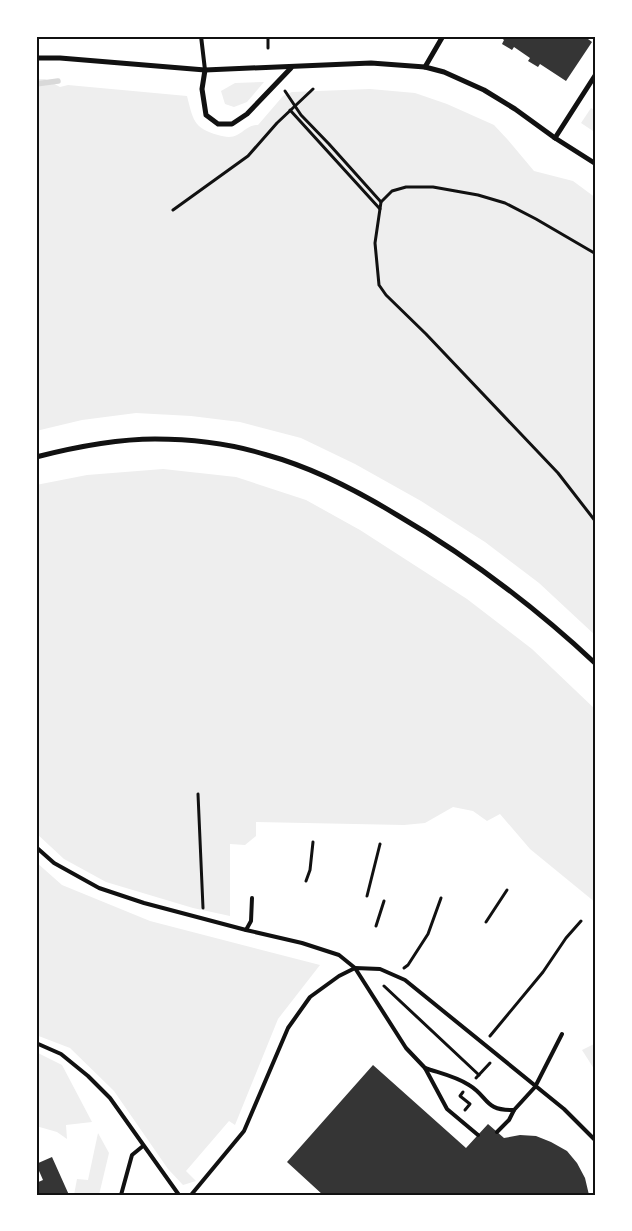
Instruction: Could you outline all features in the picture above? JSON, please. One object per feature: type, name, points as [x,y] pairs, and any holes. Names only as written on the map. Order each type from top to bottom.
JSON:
[{"type":"street","points":[[425,67],[443,36]]},
{"type":"street","points":[[36,58],[60,58],[205,70],[291,68],[371,63],[425,67],[444,72],[484,90],[596,164]]},
{"type":"street","points":[[205,70],[202,89],[206,115],[218,124],[232,124],[247,114],[291,68]]},
{"type":"street","points":[[555,138],[596,74]]},
{"type":"street","points":[[36,457],[98,444],[156,439],[239,448],[298,465],[323,475],[382,506],[467,559],[529,605],[596,664]]},
{"type":"lane","points":[[200,36],[205,70]]},
{"type":"lane","points":[[36,847],[54,863],[99,888],[144,904],[339,954],[355,968],[406,1048],[425,1068],[447,1109],[478,1135]]},
{"type":"lane","points":[[246,930],[251,921],[252,898]]},
{"type":"lane","points":[[191,1195],[244,1131],[288,1028],[303,1005],[318,990],[338,976],[355,968],[380,969],[405,980],[564,1109],[596,1141]]},
{"type":"lane","points":[[497,1132],[535,1087],[562,1034]]},
{"type":"lane","points":[[36,1043],[62,1054],[110,1098],[180,1195]]},
{"type":"lane","points":[[425,1068],[470,1085],[500,1111],[514,1110]]},
{"type":"lane","points":[[121,1195],[132,1156],[143,1146]]},
{"type":"path","points":[[268,36],[268,48]]},
{"type":"path","points":[[173,210],[248,156],[290,110],[313,89]]},
{"type":"path","points":[[285,91],[301,115],[330,144],[381,202]]},
{"type":"path","points":[[290,110],[380,209]]},
{"type":"path","points":[[596,254],[505,202],[433,187],[406,187],[392,191],[381,202],[375,243],[379,285],[386,295],[426,334],[558,473],[596,522]]},
{"type":"path","points":[[198,794],[204,919]]},
{"type":"path","points":[[306,881],[310,870],[313,842]]},
{"type":"path","points":[[367,896],[380,844]]},
{"type":"path","points":[[486,922],[508,890]]},
{"type":"path","points":[[374,998],[394,975],[408,965],[428,934],[441,898]]},
{"type":"path","points":[[376,926],[384,901]]},
{"type":"path","points":[[458,1118],[470,1104],[460,1096],[492,1060],[489,1038],[543,972],[580,921]]},
{"type":"path","points":[[384,986],[479,1075]]},
{"type":"shaded area","points":[[36,79],[45,79],[60,87],[68,85],[187,96],[195,122],[199,126],[220,136],[228,137],[235,136],[250,127],[258,125],[283,96],[292,92],[370,89],[415,93],[447,104],[494,125],[534,171],[573,181],[596,198],[596,636],[539,583],[485,542],[421,501],[355,464],[301,438],[240,422],[191,416],[136,413],[82,420],[36,431]]},
{"type":"shaded area","points":[[264,82],[247,102],[234,107],[225,104],[221,91],[235,83]]},
{"type":"shaded area","points":[[591,108],[596,111],[596,133],[581,123]]},
{"type":"shaded area","points":[[163,469],[236,477],[306,500],[360,530],[467,599],[532,649],[596,710],[596,903],[530,849],[500,814],[487,821],[473,811],[453,807],[425,823],[404,825],[256,822],[256,836],[245,845],[230,844],[230,916],[193,908],[106,882],[64,859],[36,833],[36,485],[87,475]]},
{"type":"shaded area","points":[[36,862],[62,885],[150,921],[320,965],[278,1019],[235,1125],[229,1121],[186,1171],[196,1181],[183,1185],[168,1169],[114,1091],[70,1048],[36,1035]]},
{"type":"shaded area","points":[[596,1043],[596,1072],[582,1050]]},
{"type":"shaded area","points":[[36,1052],[62,1065],[92,1122],[66,1125],[67,1139],[57,1132],[36,1126]]},
{"type":"shaded area","points":[[98,1133],[109,1153],[99,1195],[74,1195],[77,1179],[88,1180]]},
{"type":"building","points":[[499,36],[584,36],[592,42],[566,81],[540,64],[538,67],[528,61],[530,58],[514,47],[512,50],[502,44],[504,40]]},
{"type":"building","points":[[373,1065],[466,1148],[488,1124],[504,1138],[520,1135],[536,1136],[567,1151],[577,1163],[585,1178],[589,1195],[323,1195],[287,1162]]},
{"type":"building","points":[[52,1157],[69,1195],[37,1195],[36,1183],[43,1180],[36,1164]]},
{"type":"waterway","points":[[36,84],[58,81]]}]
